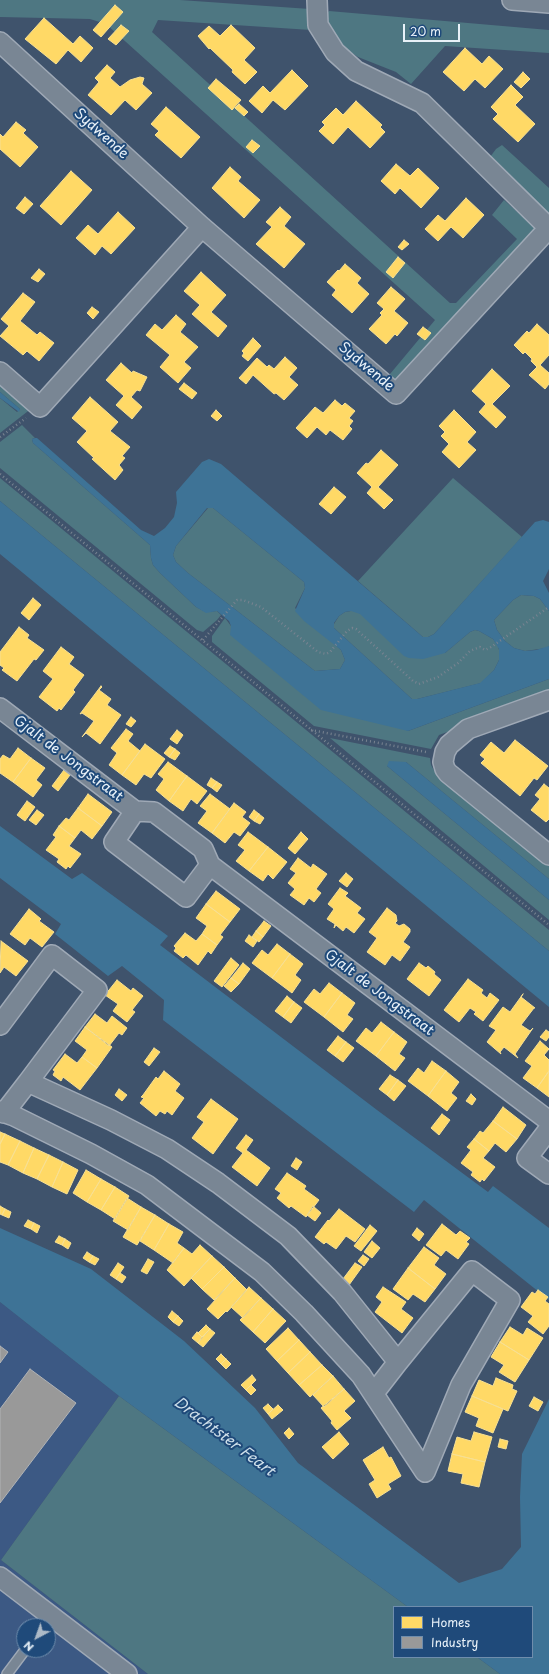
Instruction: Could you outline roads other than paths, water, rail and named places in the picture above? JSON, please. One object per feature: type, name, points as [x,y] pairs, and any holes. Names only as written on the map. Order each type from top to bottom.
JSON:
[{"type":"street","name":"Sydwende","points":[[0,42],[202,226],[396,394],[549,228],[422,103],[356,71],[335,52],[318,25],[317,0]]},
{"type":"street","points":[[512,0],[549,3]]},
{"type":"street","points":[[0,372],[40,406],[202,226]]},
{"type":"street","points":[[549,700],[468,729],[449,745],[445,752],[443,762],[448,773],[549,855]]},
{"type":"street","name":"Gjalt de Jongstraat","points":[[0,708],[135,811],[154,812],[204,849],[210,866],[549,1121]]},
{"type":"street","name":"Gjalt de Jongstraat","points":[[135,811],[114,842],[186,897],[210,866]]},
{"type":"street","points":[[0,1025],[52,955],[97,990],[28,1082],[2,1112],[14,1116],[91,1154],[147,1184],[262,1272],[304,1313],[361,1375],[425,1472],[461,1384],[510,1300],[472,1271],[374,1393]]},
{"type":"street","points":[[28,1082],[111,1120],[160,1145],[218,1183],[288,1236],[342,1292],[398,1362]]},
{"type":"street","points":[[549,1129],[527,1158],[549,1174]]},
{"type":"street","points":[[0,1577],[44,1618]]},
{"type":"street","points":[[56,1627],[127,1674]]},
{"type":"lane","points":[[7,1674],[19,1658]]},
{"type":"water","points":[[0,392],[20,409],[19,412],[0,398]]},
{"type":"water","points":[[37,438],[141,530],[154,536],[165,528],[174,517],[177,503],[176,492],[202,462],[209,459],[221,464],[423,637],[428,637],[434,634],[535,522],[543,520],[549,522],[549,569],[543,581],[549,593],[549,611],[540,599],[534,596],[521,595],[513,600],[494,620],[497,630],[505,641],[514,648],[525,651],[536,650],[549,646],[549,679],[408,731],[321,710],[230,635],[231,626],[229,621],[217,611],[206,613],[196,607],[153,565],[150,545],[33,443],[32,439]],"holes":[[[207,508],[213,508],[304,582],[305,588],[295,611],[304,621],[341,650],[345,660],[340,669],[315,671],[188,573],[176,562],[173,555],[176,546]],[[351,611],[360,614],[404,656],[409,658],[423,659],[445,653],[470,632],[475,630],[493,639],[499,649],[499,660],[494,670],[480,683],[412,699],[334,628],[334,623],[339,616],[345,612]]]},
{"type":"water","points":[[0,501],[549,951],[549,1007],[0,554]]},
{"type":"water","points":[[389,761],[406,762],[549,879],[549,900],[387,766]]},
{"type":"water","points":[[0,826],[72,879],[82,873],[168,936],[160,945],[377,1110],[488,1192],[493,1186],[549,1228],[549,1300],[424,1200],[414,1212],[163,1020],[164,1000],[122,966],[108,976],[55,934],[61,924],[0,878]]},
{"type":"water","name":"Drachtster Feart","points":[[0,1228],[91,1269],[184,1341],[255,1408],[298,1463],[459,1583],[502,1569],[521,1547],[520,1497],[522,1454],[549,1399],[549,1674],[500,1674],[478,1658],[533,1658],[533,1606],[407,1606],[119,1396],[0,1302]]}]
